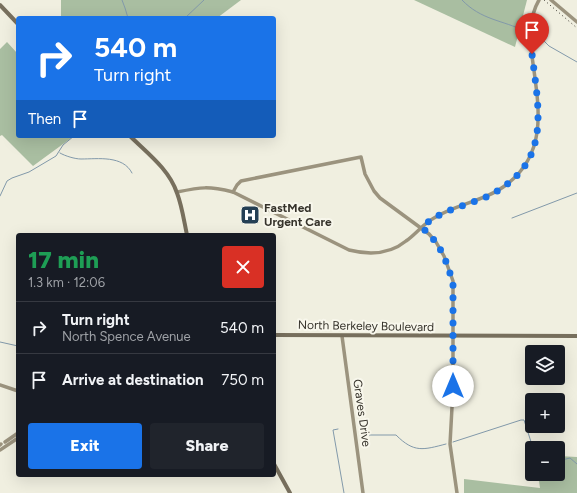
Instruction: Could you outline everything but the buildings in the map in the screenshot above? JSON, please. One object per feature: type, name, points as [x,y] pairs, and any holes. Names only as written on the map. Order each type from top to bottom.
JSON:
[{"type":"main road","points":[[0,5],[16,22]]},
{"type":"main road","points":[[132,138],[164,169],[171,180],[177,192],[187,233]]},
{"type":"main road","name":"North Berkeley Boulevard","points":[[276,335],[453,337],[577,336]]},
{"type":"main road","points":[[276,468],[290,493]]},
{"type":"street","points":[[177,192],[200,187],[214,187],[233,192],[349,250],[362,254],[375,254],[388,251],[406,241],[434,218],[487,196],[506,185],[521,170],[533,152],[538,131],[539,108],[530,40],[532,14],[539,0]]},
{"type":"street","points":[[551,0],[577,22]]},
{"type":"street","points":[[233,192],[241,181],[361,157],[365,174],[374,191],[380,198],[422,227],[436,242],[444,256],[453,282],[453,389],[450,444],[457,493]]},
{"type":"street","name":"Graves Drive","points":[[342,336],[363,493]]},
{"type":"street","points":[[0,385],[16,390]]},
{"type":"street","points":[[5,442],[16,434]]},
{"type":"street","points":[[0,450],[16,439]]},
{"type":"green space","points":[[61,0],[241,0],[220,16],[61,16]]},
{"type":"green space","points":[[414,0],[527,0],[515,47]]},
{"type":"green space","points":[[7,42],[16,52],[16,138],[71,138],[33,166],[2,135],[0,136],[0,49]]},
{"type":"green space","points":[[565,456],[577,457],[577,493],[464,493],[464,479],[540,488],[539,481],[565,481]]},
{"type":"waterway","points":[[122,0],[127,16]]},
{"type":"waterway","points":[[187,16],[204,0]]},
{"type":"waterway","points":[[462,0],[469,7],[484,16],[525,31]]},
{"type":"waterway","points":[[542,39],[549,46],[577,62]]},
{"type":"waterway","points":[[0,196],[7,181],[29,172],[56,156],[63,145],[72,138]]},
{"type":"waterway","points":[[60,153],[79,159],[110,159],[123,163],[132,173]]},
{"type":"waterway","points":[[512,218],[577,193]]},
{"type":"waterway","points":[[0,342],[16,346]]},
{"type":"waterway","points":[[453,442],[521,420],[524,420],[531,441]]},
{"type":"waterway","points":[[338,429],[333,430],[344,493]]},
{"type":"waterway","points":[[365,435],[396,435],[408,445],[425,449],[446,444]]},
{"type":"waterway","points":[[565,459],[570,458],[577,464]]},
{"type":"railway","points":[[544,0],[577,28]]},
{"type":"place","name":"FastMed Urgent Care","points":[[250,215]]},
{"type":"route","points":[[453,386],[453,282],[444,256],[436,242],[422,227],[434,218],[487,196],[506,185],[521,170],[533,152],[538,131],[539,108],[532,54]]}]
